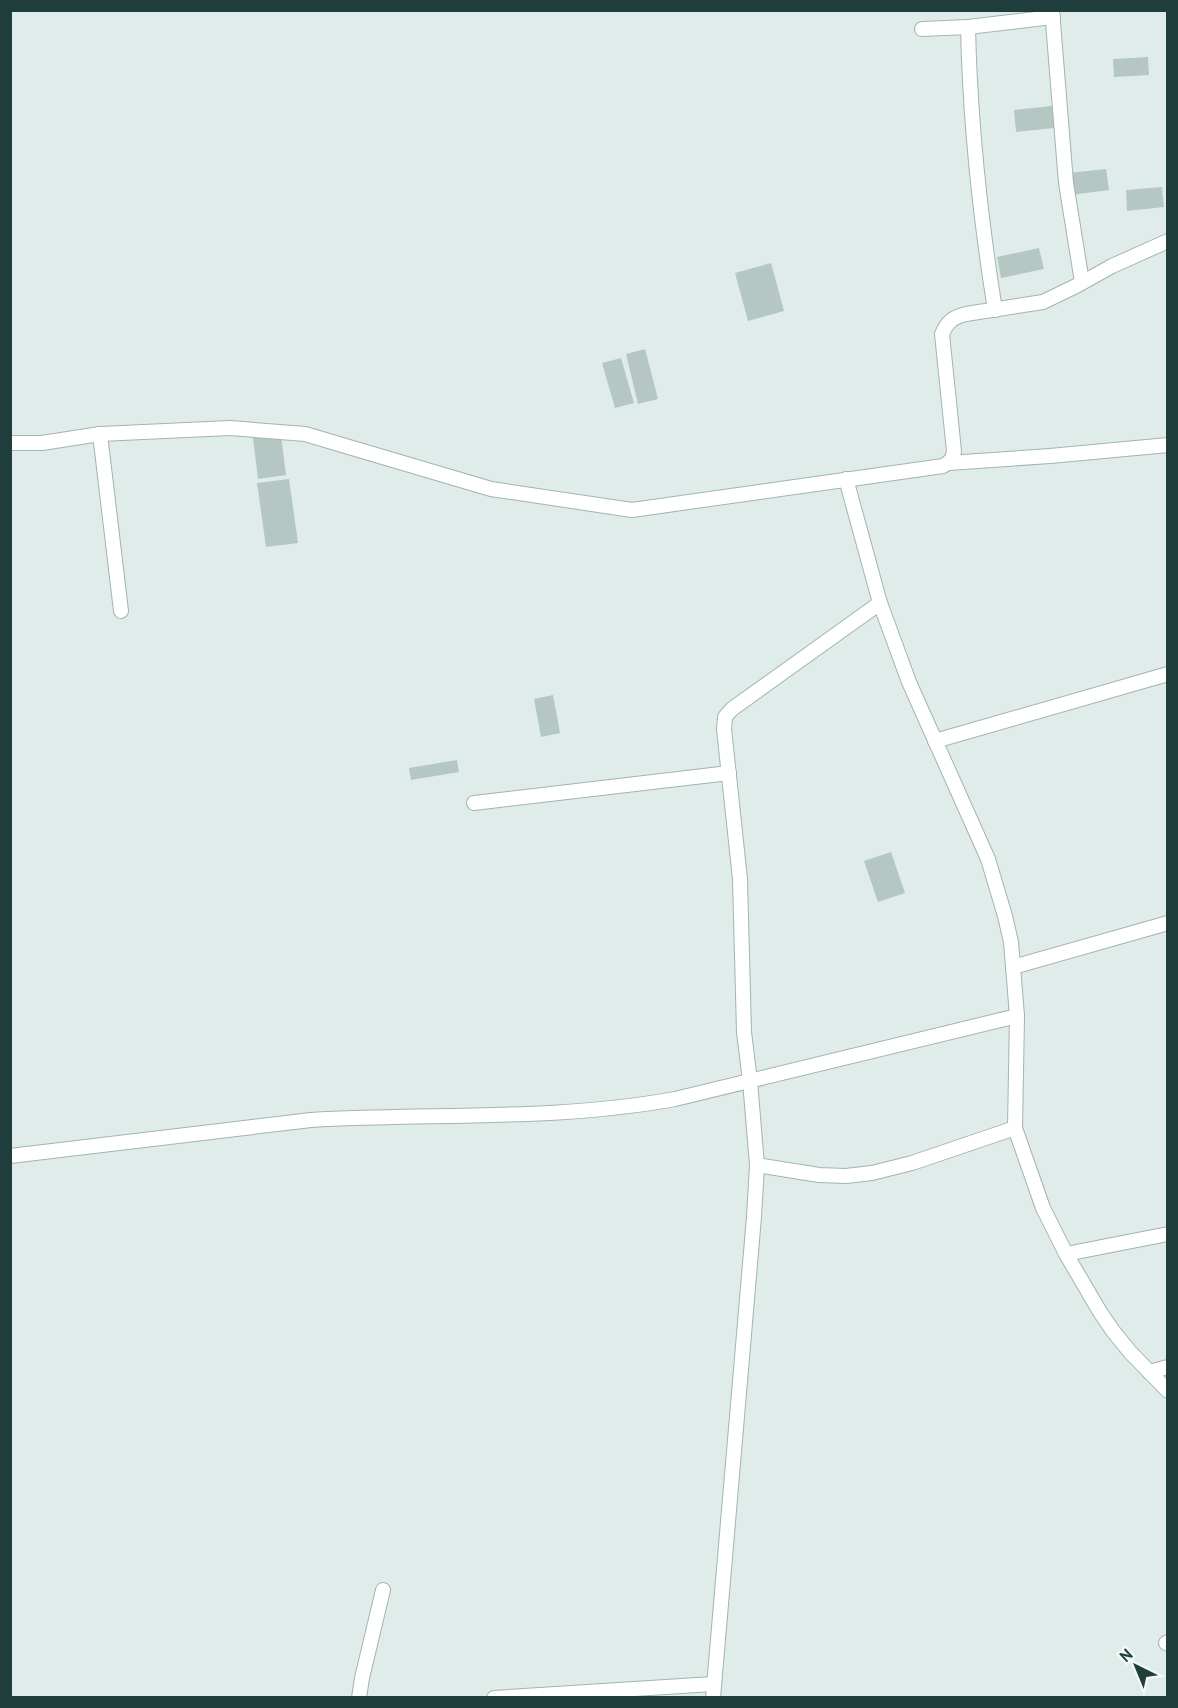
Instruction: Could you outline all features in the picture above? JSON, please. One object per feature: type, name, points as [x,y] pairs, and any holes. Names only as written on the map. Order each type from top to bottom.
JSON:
[{"type":"street","points":[[922,29],[968,27],[1005,16],[1053,14],[1066,183],[1082,282]]},
{"type":"street","points":[[968,27],[969,85],[982,227],[995,310]]},
{"type":"street","points":[[949,463],[954,451],[942,334],[946,324],[954,317],[1043,302],[1112,266],[1167,241]]},
{"type":"street","points":[[10,443],[42,443],[100,434],[230,428],[305,434],[491,489],[632,510],[943,466],[949,463],[1167,445]]},
{"type":"street","points":[[100,434],[121,611]]},
{"type":"street","points":[[846,478],[880,603],[909,682],[988,859],[1009,933],[1017,1016],[1015,1128],[1042,1208],[1100,1312],[1130,1352],[1167,1391]]},
{"type":"street","points":[[494,1698],[713,1691],[757,1165],[744,1032],[740,879],[724,729],[725,717],[732,709],[880,603]]},
{"type":"street","points":[[935,741],[1167,674]]},
{"type":"street","points":[[474,803],[729,773]]},
{"type":"street","points":[[1013,967],[1167,923]]},
{"type":"street","points":[[10,1156],[310,1120],[354,1117],[573,1113],[613,1109],[675,1099],[1017,1016]]},
{"type":"street","points":[[757,1165],[819,1175],[846,1176],[872,1173],[901,1166],[1015,1128]]},
{"type":"street","points":[[1066,1254],[1167,1234]]},
{"type":"street","points":[[1149,1372],[1167,1367]]},
{"type":"street","points":[[359,1698],[384,1590]]},
{"type":"building","points":[[1148,57],[1149,75],[1114,77],[1113,59]]},
{"type":"building","points":[[1052,106],[1054,128],[1016,132],[1014,110]]},
{"type":"building","points":[[1106,169],[1109,190],[1071,195],[1069,173]]},
{"type":"building","points":[[1162,187],[1164,207],[1127,211],[1126,190]]},
{"type":"building","points":[[1039,248],[1044,269],[1001,278],[997,257]]},
{"type":"building","points":[[771,263],[784,311],[748,321],[735,273]]},
{"type":"building","points":[[645,349],[658,399],[638,404],[626,354]]},
{"type":"building","points":[[621,358],[634,403],[615,408],[602,363]]},
{"type":"building","points":[[281,435],[286,475],[258,479],[253,438]]},
{"type":"building","points":[[289,479],[298,543],[266,547],[257,483]]},
{"type":"building","points":[[553,695],[560,733],[541,737],[534,699]]},
{"type":"building","points":[[457,760],[459,772],[411,780],[409,768]]},
{"type":"building","points":[[891,852],[905,893],[878,902],[864,861]]}]
